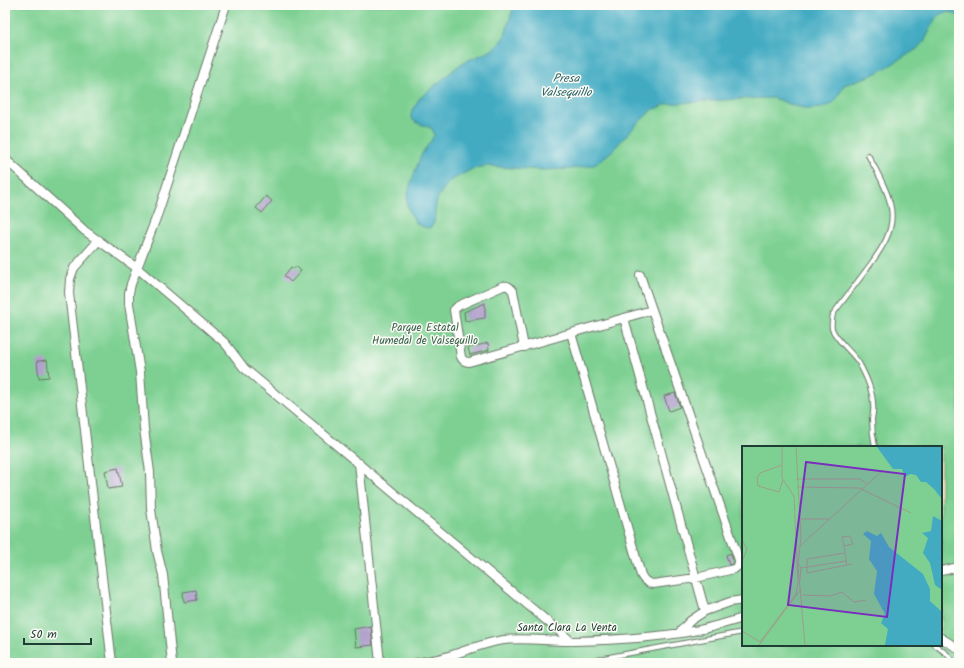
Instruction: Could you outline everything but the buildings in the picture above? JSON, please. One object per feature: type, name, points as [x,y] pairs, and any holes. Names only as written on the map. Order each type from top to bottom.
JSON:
[{"type":"street","points":[[172,663],[162,575],[151,509],[150,472],[144,429],[140,372],[129,304],[129,293],[136,268],[160,206],[226,5]]},
{"type":"street","points":[[5,160],[86,231],[136,268],[225,343],[244,368],[571,641]]},
{"type":"street","points":[[99,240],[74,268],[70,279],[69,293],[112,663]]},
{"type":"street","points":[[571,333],[640,575],[643,580],[653,584],[696,578],[737,567],[739,560],[640,276]]},
{"type":"street","points":[[524,347],[511,287],[503,286],[458,306],[454,310],[461,357],[462,360],[469,362],[524,347],[652,310]]},
{"type":"street","points":[[624,318],[705,611]]},
{"type":"street","points":[[359,463],[380,663]]},
{"type":"street","points":[[942,571],[959,567]]},
{"type":"street","points":[[679,633],[690,621],[705,611],[730,602],[742,600]]},
{"type":"street","name":"Santa Clara La Venta","points":[[416,663],[444,657],[503,640],[520,638],[571,641],[637,638],[692,631],[742,618]]},
{"type":"street","points":[[942,639],[959,649]]},
{"type":"lane","points":[[868,155],[886,191],[890,204],[892,218],[889,235],[883,248],[833,314],[831,322],[836,336],[860,364],[871,391],[874,405],[872,431],[875,446]]},
{"type":"lane","points":[[577,663],[742,632]]},
{"type":"lane","points":[[936,646],[947,654],[954,663]]},
{"type":"green space","name":"Parque Estatal Humedal de Valsequillo","points":[[5,5],[959,5],[959,663],[5,663]]},
{"type":"water","name":"Presa Valsequillo","points":[[514,5],[959,5],[959,16],[950,12],[938,16],[925,40],[917,49],[875,74],[844,85],[836,100],[832,104],[822,108],[809,109],[794,106],[772,98],[667,104],[652,110],[611,152],[594,165],[571,169],[542,170],[486,166],[472,169],[450,181],[439,195],[436,204],[434,223],[429,228],[424,227],[417,224],[410,213],[407,205],[407,199],[410,185],[421,155],[434,135],[431,128],[415,122],[411,118],[411,114],[419,99],[458,66],[490,51],[498,45],[505,35]]}]
